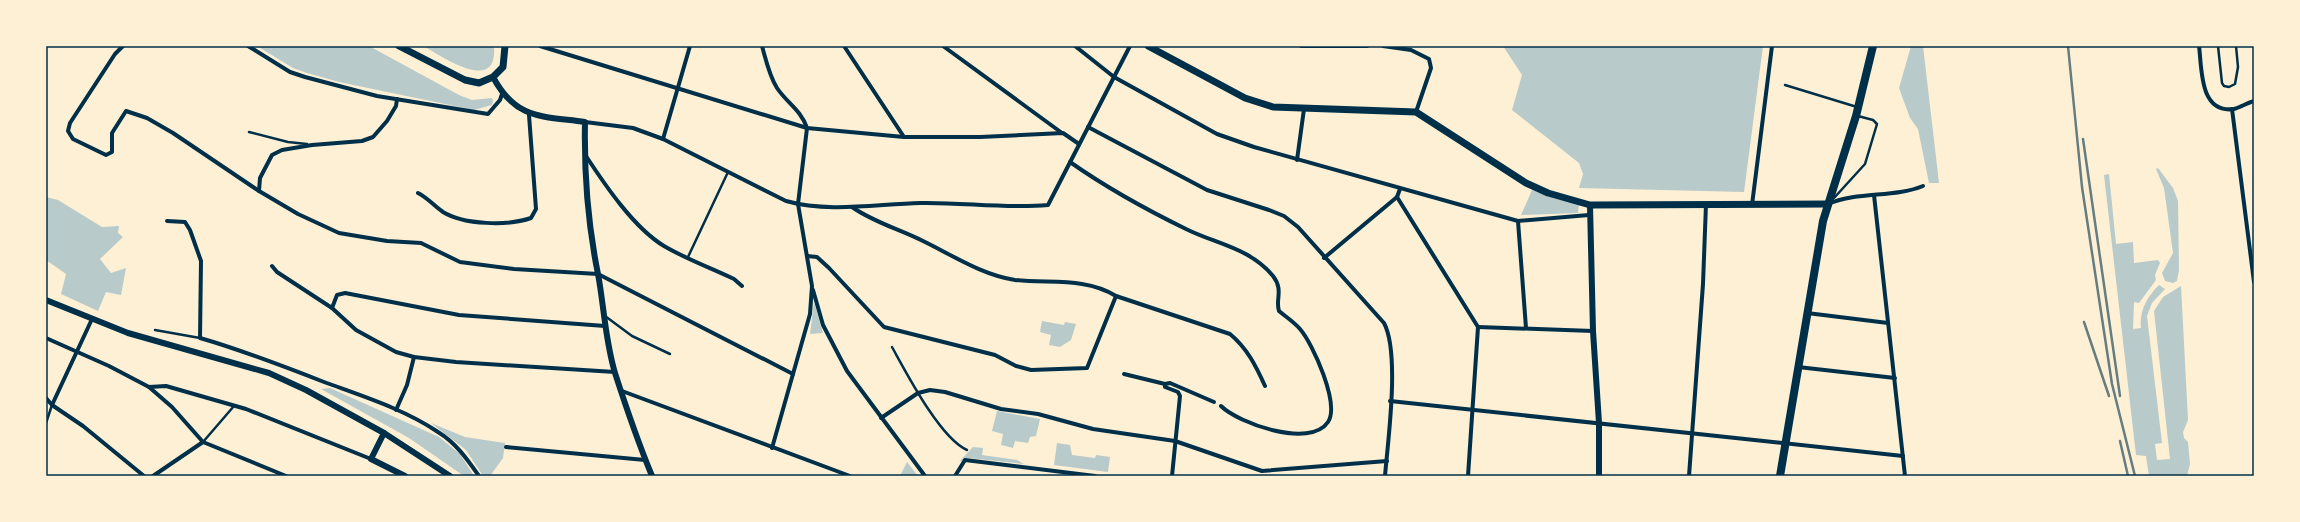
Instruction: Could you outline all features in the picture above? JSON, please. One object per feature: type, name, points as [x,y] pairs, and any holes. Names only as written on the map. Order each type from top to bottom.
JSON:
[{"type":"main road","points":[[399,46],[471,82],[479,83],[493,77],[503,67],[505,46]]},
{"type":"main road","points":[[1148,46],[1245,98],[1273,108],[1416,112],[1526,183],[1548,193],[1590,205],[1828,204]]},
{"type":"main road","points":[[1780,476],[1797,367],[1828,204],[1857,111],[1873,46]]},
{"type":"street","points":[[123,46],[115,54],[70,123],[68,131],[73,139],[109,155],[113,148],[112,133],[122,114],[126,111],[130,112],[147,118],[173,133],[259,191],[298,214],[339,233],[352,237],[421,242],[460,262],[514,269],[598,274],[793,374]]},
{"type":"street","points":[[248,46],[290,72],[377,96],[488,114],[500,100],[502,94]]},
{"type":"street","points":[[540,46],[678,87],[807,128],[904,137],[980,137],[1063,133]]},
{"type":"street","points":[[663,139],[690,46]]},
{"type":"street","points":[[762,46],[767,67],[776,87],[796,107],[803,117],[807,128],[798,204],[812,286],[823,325],[835,351],[847,371],[925,476]]},
{"type":"street","points":[[844,46],[904,137]]},
{"type":"street","points":[[943,46],[1079,144]]},
{"type":"street","points":[[1075,46],[1114,78],[1217,134],[1297,160],[1518,221],[1589,215]]},
{"type":"street","points":[[493,77],[502,94],[529,114],[633,128],[663,139],[786,201],[798,204],[851,206],[921,203],[1018,208],[1048,205],[1130,46]]},
{"type":"street","points":[[1301,46],[1367,46]]},
{"type":"street","points":[[1384,46],[1411,50],[1429,59],[1431,68],[1416,112]]},
{"type":"street","points":[[1752,205],[1772,46]]},
{"type":"street","points":[[2199,46],[2206,94],[2214,103],[2232,109],[2254,101]]},
{"type":"street","points":[[259,191],[260,178],[272,155],[282,150],[312,145],[362,141],[373,137],[387,121],[396,106],[397,99]]},
{"type":"street","points":[[1297,160],[1304,109]]},
{"type":"street","points":[[2232,109],[2254,282]]},
{"type":"street","points":[[418,193],[431,200],[442,211],[457,219],[500,224],[531,218],[536,209],[529,114]]},
{"type":"street","points":[[585,122],[584,154],[593,256],[598,274],[605,326],[615,372],[645,460],[652,476]]},
{"type":"street","points":[[1088,127],[1207,190],[1284,216],[1298,227],[1324,258],[1384,323],[1389,333],[1392,357],[1386,476]]},
{"type":"street","points":[[584,154],[605,186],[645,230],[663,245],[734,279],[742,286]]},
{"type":"street","points":[[1070,162],[1105,187],[1138,205],[1189,231],[1246,253],[1274,277],[1279,290],[1279,311],[1300,329],[1321,366],[1328,389],[1331,412],[1328,423],[1307,433],[1282,433],[1236,417],[1221,406]]},
{"type":"street","points":[[1828,204],[1840,199],[1909,192],[1923,186]]},
{"type":"street","points":[[1324,258],[1398,197],[1400,189]]},
{"type":"street","points":[[1874,195],[1905,476]]},
{"type":"street","points":[[1398,197],[1478,327],[1468,476]]},
{"type":"street","points":[[1689,476],[1703,284],[1706,204]]},
{"type":"street","points":[[1590,205],[1589,215],[1593,331],[1599,423],[1599,476]]},
{"type":"street","points":[[851,206],[872,219],[990,273],[1014,280],[1088,284],[1103,288],[1116,296],[1230,334],[1241,343],[1249,354],[1265,386]]},
{"type":"street","points":[[167,221],[185,222],[199,252],[202,289],[200,338],[251,354],[396,410],[439,432],[463,452],[479,476]]},
{"type":"street","points":[[1518,221],[1526,328]]},
{"type":"street","points":[[807,256],[817,257],[829,268],[884,327],[989,353],[1016,366],[1031,370],[1087,368],[1116,296]]},
{"type":"street","points":[[272,266],[277,272],[332,308],[356,330],[396,352],[414,357],[472,364],[615,372]]},
{"type":"street","points":[[772,448],[810,314],[812,286]]},
{"type":"street","points":[[332,308],[337,295],[346,293],[459,316],[605,326]]},
{"type":"street","points":[[46,300],[128,333],[269,373],[306,390],[384,433],[450,476]]},
{"type":"street","points":[[1807,313],[1888,323]]},
{"type":"street","points":[[52,406],[92,319]]},
{"type":"street","points":[[1478,327],[1593,331]]},
{"type":"street","points":[[46,338],[78,352],[149,388],[172,407],[203,442],[286,476]]},
{"type":"street","points":[[396,410],[407,385],[414,357]]},
{"type":"street","points":[[1797,367],[1895,378]]},
{"type":"street","points":[[1124,374],[1165,384],[1170,383],[1214,402]]},
{"type":"street","points":[[1165,384],[1165,386],[1178,392],[1180,396],[1172,476]]},
{"type":"street","points":[[149,388],[166,386],[234,405],[371,459],[405,476]]},
{"type":"street","points":[[881,418],[918,393],[930,390],[945,392],[1002,409],[1038,414],[1093,429],[1175,441],[1262,471],[1387,461]]},
{"type":"street","points":[[622,391],[631,393],[772,448],[850,476]]},
{"type":"street","points":[[46,398],[52,406],[83,426],[144,476]]},
{"type":"street","points":[[1390,401],[1903,456]]},
{"type":"street","points":[[371,459],[384,433]]},
{"type":"street","points":[[153,476],[203,442]]},
{"type":"street","points":[[506,447],[645,460]]},
{"type":"street","points":[[955,476],[965,460],[1096,476]]},
{"type":"lane","points":[[2218,46],[2222,83],[2224,86],[2229,87],[2236,84],[2238,78],[2236,46]]},
{"type":"lane","points":[[1785,85],[1857,111],[1877,124],[1865,164],[1828,204]]},
{"type":"lane","points":[[249,132],[288,142],[312,145]]},
{"type":"lane","points":[[688,257],[728,172]]},
{"type":"lane","points":[[603,314],[632,336],[670,354]]},
{"type":"lane","points":[[155,330],[200,338]]},
{"type":"lane","points":[[892,347],[918,393],[950,437],[967,450]]},
{"type":"lane","points":[[203,442],[234,405]]},
{"type":"lane","points":[[46,423],[52,406]]},
{"type":"shaded area","points":[[257,46],[369,46],[459,95],[472,100],[492,98],[493,101],[492,105],[474,110],[339,82],[293,68]]},
{"type":"shaded area","points":[[423,46],[494,46],[493,61],[487,68],[478,71],[455,64]]},
{"type":"shaded area","points":[[1503,46],[1763,46],[1744,192],[1579,188],[1583,174],[1579,163],[1512,110],[1522,75]]},
{"type":"shaded area","points":[[1911,46],[1923,46],[1939,183],[1929,183],[1918,129],[1910,118],[1899,88]]},
{"type":"shaded area","points":[[2158,168],[2173,188],[2178,201],[2179,270],[2177,281],[2173,283],[2165,281],[2162,273],[2173,253],[2164,188],[2156,169]]},
{"type":"shaded area","points":[[2109,174],[2116,244],[2133,242],[2134,263],[2158,260],[2160,263],[2155,275],[2156,280],[2139,303],[2134,302],[2133,329],[2141,328],[2141,316],[2151,294],[2159,285],[2165,289],[2152,303],[2147,316],[2162,443],[2155,444],[2157,460],[2170,459],[2154,311],[2163,297],[2181,286],[2188,420],[2183,432],[2184,438],[2188,442],[2190,464],[2187,476],[2149,476],[2146,456],[2136,455],[2104,175]]},
{"type":"shaded area","points":[[1532,190],[1553,198],[1579,204],[1578,213],[1521,215]]},
{"type":"shaded area","points":[[46,197],[58,200],[102,227],[119,226],[118,233],[123,237],[100,259],[111,273],[126,268],[121,295],[106,292],[98,311],[61,294],[66,274],[46,260]]},
{"type":"shaded area","points":[[814,302],[823,333],[810,334]]},
{"type":"shaded area","points":[[1042,321],[1064,325],[1065,322],[1076,324],[1071,340],[1060,347],[1049,345],[1051,335],[1040,332]]},
{"type":"shaded area","points":[[330,388],[439,437],[460,454],[474,476],[464,476],[409,438],[321,389]]},
{"type":"shaded area","points":[[997,411],[1040,419],[1036,436],[1030,437],[1028,443],[1015,441],[1013,448],[1001,445],[1003,434],[992,431]]},
{"type":"shaded area","points":[[431,423],[465,437],[505,443],[503,458],[490,476],[483,476],[466,450]]},
{"type":"shaded area","points":[[1057,443],[1070,445],[1072,455],[1095,458],[1096,455],[1110,457],[1108,472],[1054,465]]},
{"type":"shaded area","points":[[973,447],[983,448],[982,455],[1017,460],[1024,464],[968,458],[959,462]]},
{"type":"shaded area","points":[[907,462],[918,476],[900,476]]},
{"type":"railway","points":[[2068,46],[2082,187],[2112,384],[2135,476]]},
{"type":"railway","points":[[2083,139],[2120,396]]},
{"type":"railway","points":[[2084,322],[2109,396]]},
{"type":"railway","points":[[2120,441],[2128,476]]}]
